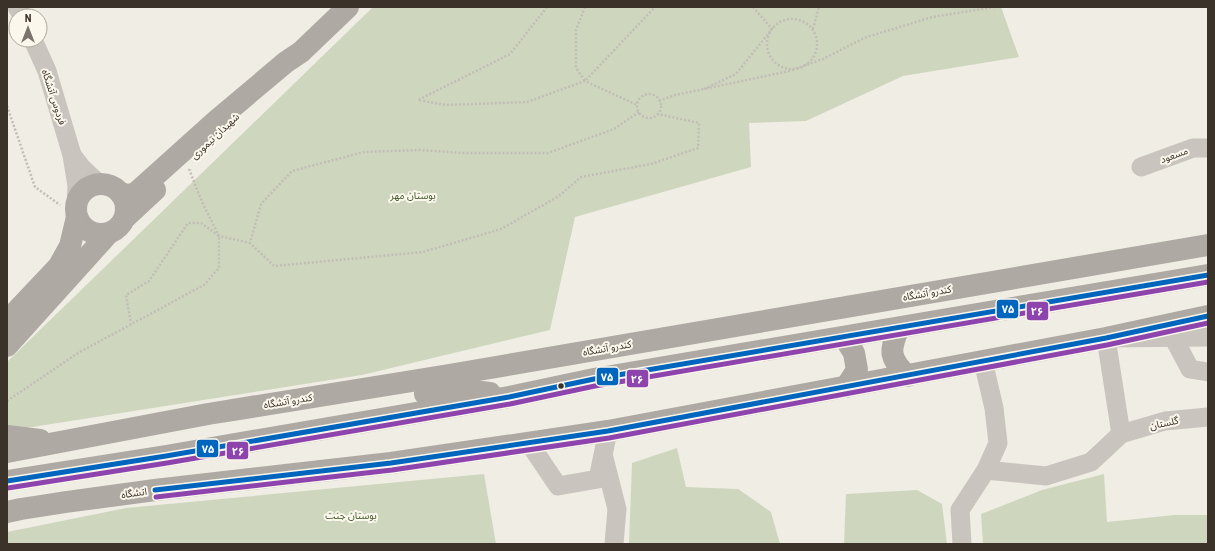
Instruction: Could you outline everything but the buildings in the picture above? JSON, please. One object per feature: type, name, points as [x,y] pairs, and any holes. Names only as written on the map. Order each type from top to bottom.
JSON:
[{"type":"main road","name":"شهیدان تیموری","points":[[121,194],[130,195],[137,192],[216,121],[286,62],[301,52],[348,7]]},
{"type":"main road","name":"شهیدان تیموری","points":[[126,217],[292,65],[301,52]]},
{"type":"main road","points":[[7,321],[59,266],[70,246],[79,198],[84,191],[91,186],[99,184],[108,185],[115,188],[121,194],[127,209],[126,217],[116,230],[108,234],[100,235],[85,229],[79,222],[77,211]]},
{"type":"main road","points":[[7,346],[108,234]]},
{"type":"main road","name":"کندرو آتشگاه","points":[[7,452],[208,414],[586,351],[1208,244]]},
{"type":"main road","points":[[7,481],[166,456],[509,397],[594,379],[1208,276]]},
{"type":"main road","name":"اتشگاه","points":[[7,512],[88,499],[392,463],[608,431],[1106,338],[1208,316]]},
{"type":"main road","points":[[899,328],[893,341],[892,356],[897,366],[907,376]]},
{"type":"main road","points":[[844,337],[854,353],[857,370],[846,387]]},
{"type":"main road","points":[[586,351],[677,365]]},
{"type":"main road","points":[[186,418],[200,427],[218,427],[454,389],[484,392],[509,397]]},
{"type":"main road","points":[[7,436],[65,441]]},
{"type":"street","name":"فردوس آتشگاه","points":[[37,48],[47,71],[72,155],[77,186],[77,211]]},
{"type":"street","name":"مسعود","points":[[1141,167],[1193,148],[1208,148]]},
{"type":"street","points":[[72,155],[82,168],[99,184]]},
{"type":"street","points":[[1172,337],[1190,369],[1208,372]]},
{"type":"street","points":[[986,470],[1046,476],[1091,462],[1121,434],[1106,338],[1208,337]]},
{"type":"street","points":[[962,544],[960,510],[986,470],[998,443],[994,408],[983,361]]},
{"type":"street","name":"گلستان","points":[[1121,434],[1166,421],[1208,416]]},
{"type":"street","points":[[529,443],[558,486],[598,479],[608,431]]},
{"type":"street","points":[[603,455],[617,509],[614,544]]},
{"type":"path","points":[[547,7],[510,54],[418,100],[446,105],[527,102],[585,81],[655,7]]},
{"type":"path","points":[[585,7],[576,30],[576,68],[585,81],[637,104]]},
{"type":"path","points":[[753,7],[772,29]]},
{"type":"path","points":[[813,30],[819,7]]},
{"type":"path","points":[[772,29],[768,36],[767,45],[769,53],[780,66],[796,69],[823,59],[864,38],[924,19],[995,7]]},
{"type":"path","points":[[659,101],[675,95],[772,76],[804,66],[811,61],[817,46],[816,37],[813,30],[801,20],[785,20],[772,29],[736,74],[704,89]]},
{"type":"path","points":[[648,95],[656,97],[661,107],[658,114],[648,118],[641,115],[637,104],[641,98],[648,95]]},
{"type":"path","points":[[7,106],[35,187],[67,210],[77,211]]},
{"type":"path","points":[[250,243],[261,204],[292,172],[364,152],[420,150],[463,153],[548,153],[614,129],[639,112]]},
{"type":"path","points":[[131,324],[126,295],[149,281],[188,223],[201,223],[219,236],[250,243],[274,266],[423,252],[501,229],[559,196],[580,177],[650,164],[698,148],[699,123],[658,114]]},
{"type":"path","points":[[7,401],[78,353],[204,285],[219,268],[219,236],[202,202],[186,162]]},
{"type":"green space","name":"بوستان مهر","points":[[373,7],[1001,7],[1019,57],[903,76],[806,121],[749,123],[751,167],[575,217],[550,330],[362,375],[7,431],[7,362]]},
{"type":"green space","points":[[677,448],[686,487],[738,489],[771,512],[780,544],[629,544],[632,463]]},
{"type":"green space","name":"بوستان جنت","points":[[484,474],[496,544],[7,544],[7,532],[126,508]]},
{"type":"green space","points":[[1104,474],[1107,522],[1174,515],[1208,515],[1208,544],[983,544],[981,514],[1042,490]]},
{"type":"green space","points":[[917,490],[942,504],[947,544],[844,544],[846,494]]},
{"type":"transit line","name":"۷۵","points":[[7,481],[166,456],[509,397],[594,379],[1208,275]]},
{"type":"transit line","name":"۲۶","points":[[8,488],[167,463],[510,404],[595,386],[1208,282]]},
{"type":"transit line","name":"۷۵","points":[[155,490],[391,463],[608,431],[1106,338],[1208,316]]},
{"type":"transit line","name":"۲۶","points":[[156,497],[392,470],[609,438],[1107,345],[1208,323]]}]
